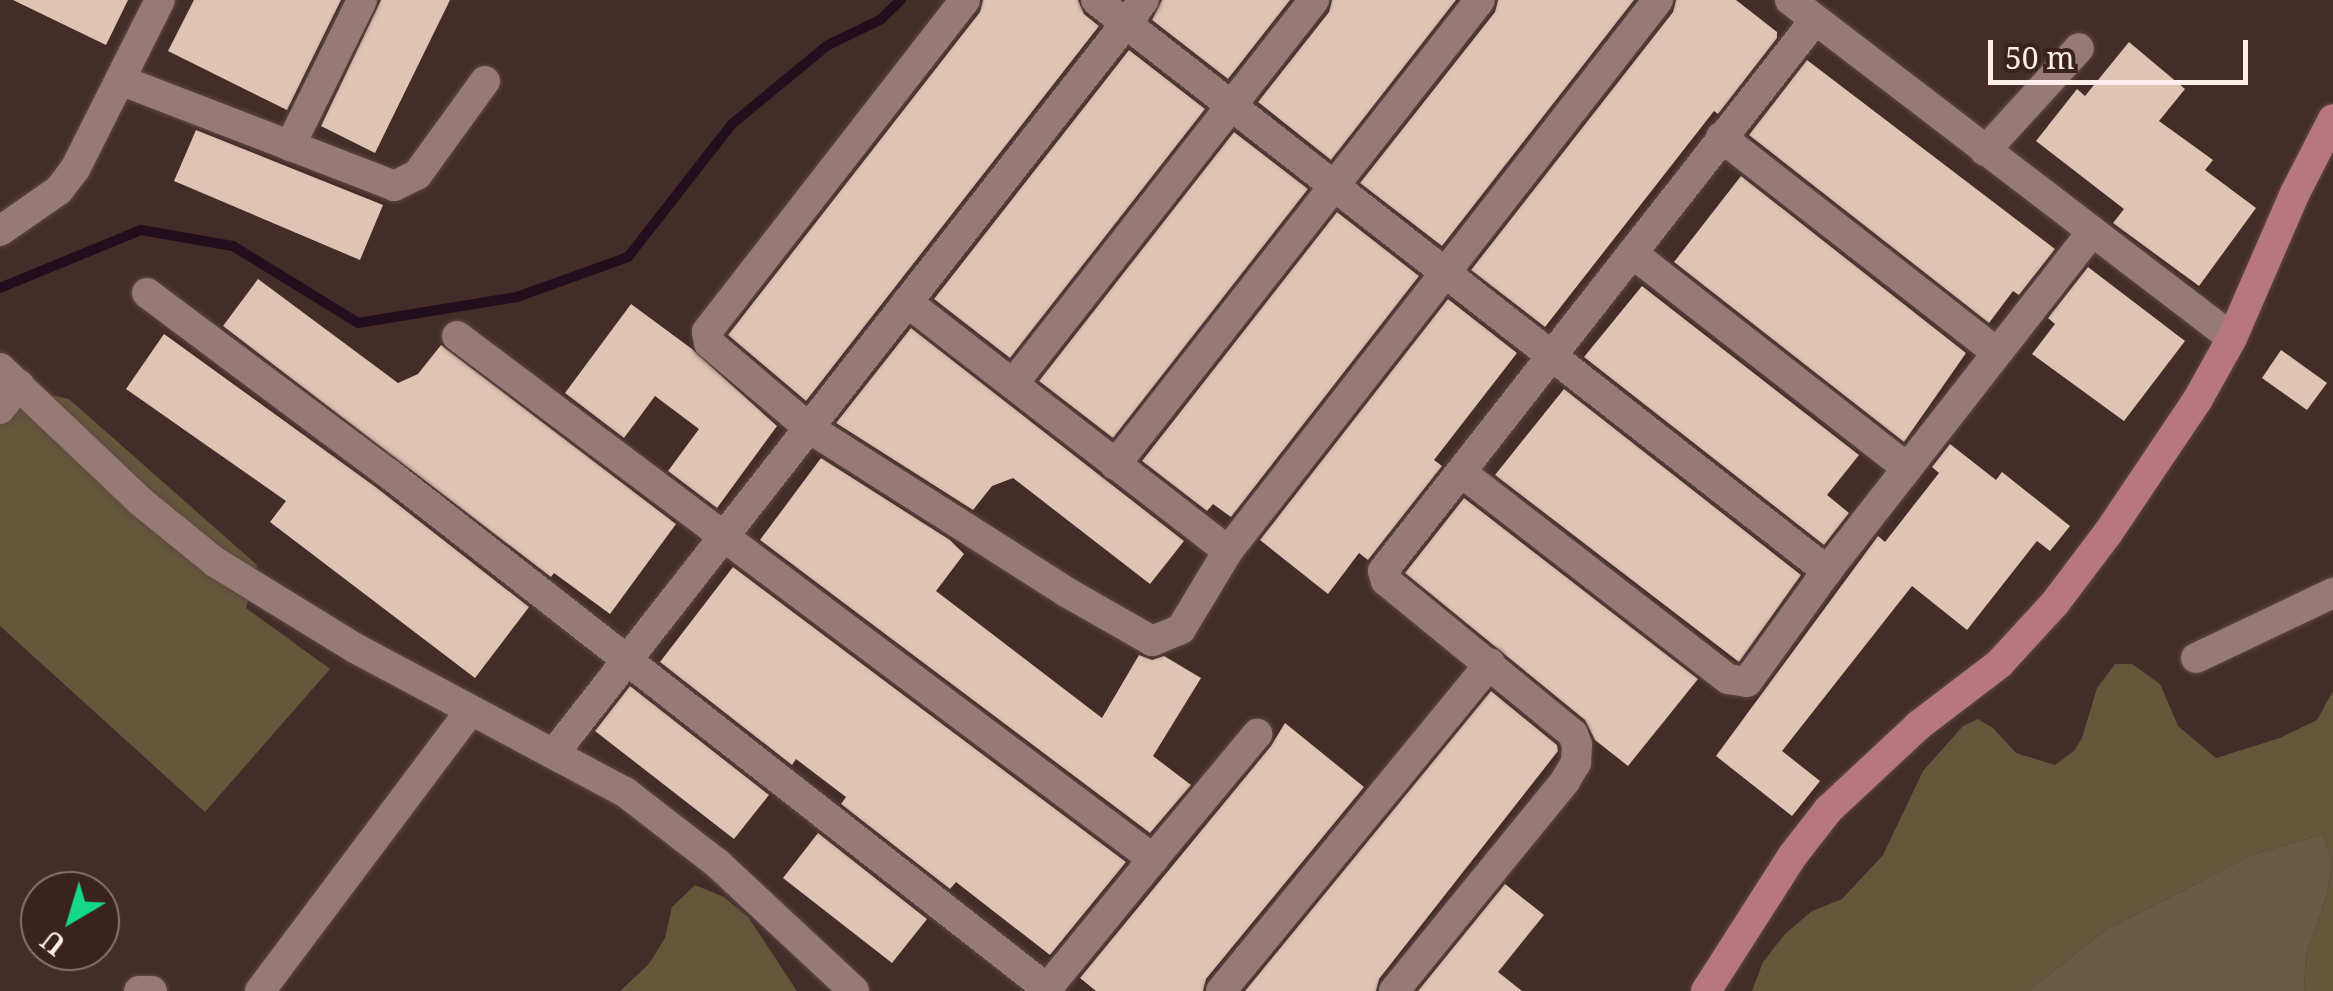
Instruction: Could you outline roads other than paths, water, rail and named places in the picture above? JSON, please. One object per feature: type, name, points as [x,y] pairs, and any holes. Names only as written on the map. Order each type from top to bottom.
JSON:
[{"type":"street","points":[[0,231],[59,190],[75,170],[160,0]]},
{"type":"street","points":[[290,146],[362,0]]},
{"type":"street","points":[[965,0],[707,332],[709,343],[810,428],[1068,593],[1152,640],[1181,629],[1228,552],[1658,0]]},
{"type":"street","points":[[1096,0],[1135,12],[1232,106],[1826,571]]},
{"type":"street","points":[[1013,384],[1314,0]]},
{"type":"street","points":[[1116,465],[1480,0]]},
{"type":"street","points":[[1790,0],[2232,338]]},
{"type":"street","points":[[555,752],[1135,12]]},
{"type":"street","points":[[1394,991],[1576,763],[1573,734],[1383,576],[1815,20]]},
{"type":"street","points":[[1985,151],[2078,48]]},
{"type":"street","points":[[120,80],[386,185],[400,186],[417,175],[485,81]]},
{"type":"street","points":[[1706,991],[1792,854],[1829,809],[1919,725],[1999,664],[2055,603],[2198,399],[2232,338],[2295,193],[2333,119]]},
{"type":"street","points":[[1721,137],[1997,354]]},
{"type":"street","points":[[1461,472],[1739,684],[1747,682],[1826,571],[2091,233]]},
{"type":"street","points":[[1632,252],[1907,468]]},
{"type":"street","points":[[147,293],[388,473],[1047,990],[1257,734]]},
{"type":"street","points":[[908,302],[1228,552]]},
{"type":"street","points":[[457,336],[1153,859]]},
{"type":"street","points":[[6,388],[215,562],[311,624],[626,792],[674,828],[854,991]]},
{"type":"street","points":[[2196,658],[2333,593]]},
{"type":"street","points":[[1221,991],[1490,664]]},
{"type":"street","points":[[260,991],[471,710]]},
{"type":"street","points":[[139,991],[152,991]]},
{"type":"waterway","points":[[0,288],[141,230],[233,246],[358,323],[517,297],[628,257],[732,124],[828,45],[880,20],[901,0]]}]
